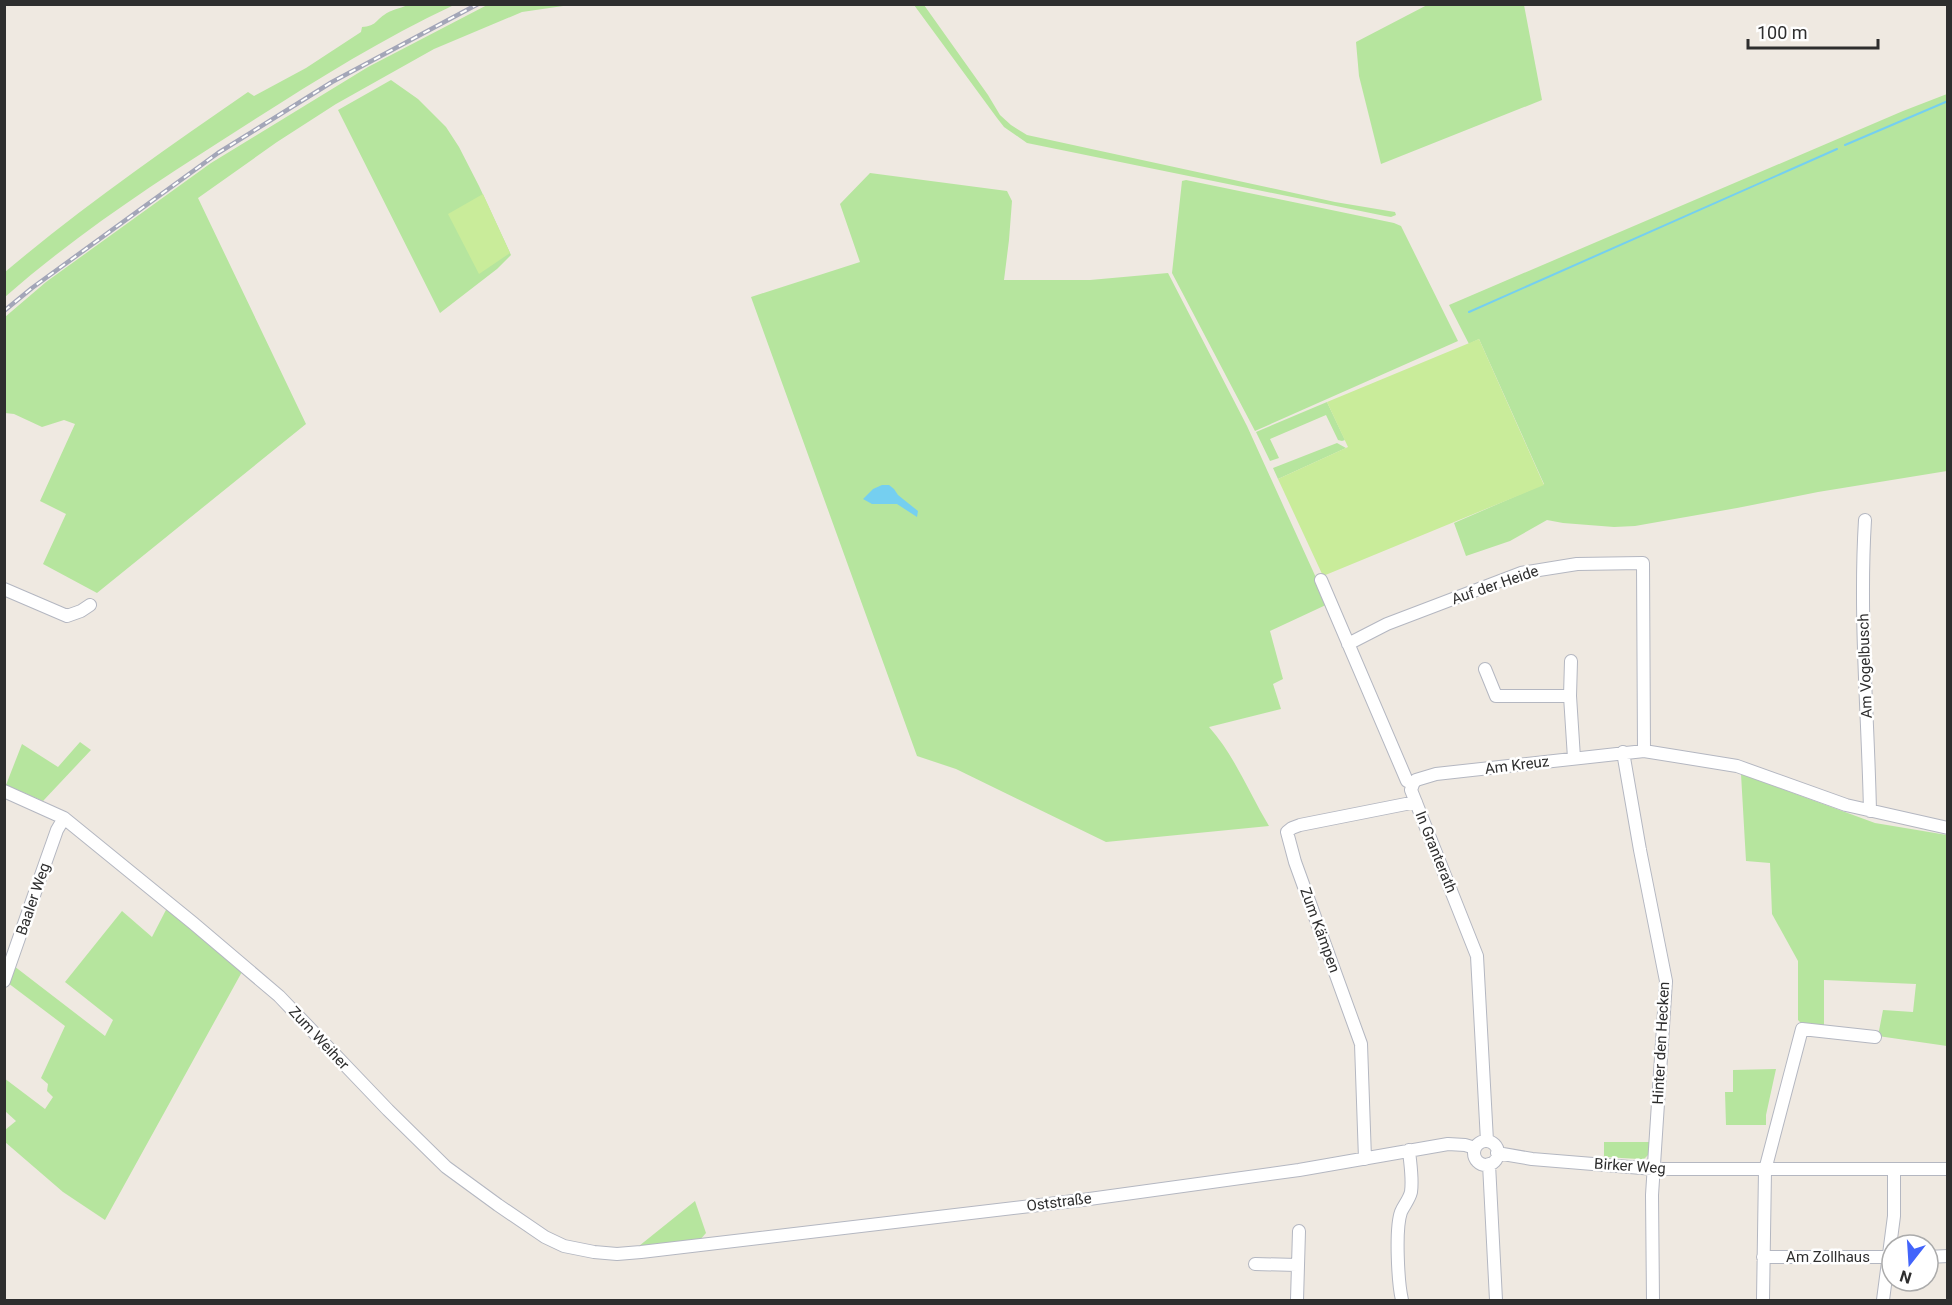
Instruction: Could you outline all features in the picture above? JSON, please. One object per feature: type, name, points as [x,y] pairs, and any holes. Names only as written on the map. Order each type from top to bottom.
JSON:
[{"type":"street","name":"Am Vogelbusch","points":[[1865,520],[1863,619],[1870,811]]},
{"type":"street","name":"Auf der Heide","points":[[1348,644],[1387,624],[1521,573],[1577,564],[1643,563],[1644,751]]},
{"type":"street","name":"In Granterath","points":[[1321,580],[1407,781],[1413,784],[1411,790],[1477,956],[1487,1142]]},
{"type":"street","points":[[4,589],[67,616],[90,605]]},
{"type":"street","points":[[1571,661],[1570,696],[1574,758]]},
{"type":"street","points":[[1485,669],[1496,696],[1570,696]]},
{"type":"street","points":[[1623,752],[1644,751],[1737,766],[1846,805],[1947,828]]},
{"type":"street","name":"Am Kreuz","points":[[1413,784],[1422,778],[1436,774],[1623,752]]},
{"type":"street","name":"Hinter den Hecken","points":[[1623,752],[1666,981],[1652,1195],[1653,1300]]},
{"type":"street","name":"Zum Weiher","points":[[4,791],[64,818],[279,996],[446,1167],[498,1205],[545,1237],[564,1246],[617,1254],[641,1252]]},
{"type":"street","name":"Zum Kämpen","points":[[1365,1159],[1361,1044],[1295,862],[1287,832],[1300,825],[1416,802]]},
{"type":"street","name":"Baaler Weg","points":[[4,981],[57,830],[64,818]]},
{"type":"street","points":[[1762,1300],[1765,1170],[1802,1029],[1875,1037]]},
{"type":"street","points":[[1487,1142],[1493,1144],[1497,1153],[1494,1161],[1483,1164],[1474,1155],[1475,1148],[1480,1143],[1487,1142]]},
{"type":"street","name":"Oststraße","points":[[641,1252],[1082,1200],[1250,1177],[1448,1144],[1475,1148]]},
{"type":"street","points":[[1402,1300],[1398,1282],[1399,1231],[1401,1213],[1410,1198],[1409,1150]]},
{"type":"street","name":"Birker Weg","points":[[1497,1153],[1532,1159],[1654,1169],[1947,1169]]},
{"type":"street","points":[[1489,1164],[1496,1300]]},
{"type":"street","points":[[1893,1233],[1894,1169]]},
{"type":"street","points":[[1298,1300],[1299,1231]]},
{"type":"street","name":"Am Zollhaus","points":[[1764,1257],[1880,1258]]},
{"type":"street","points":[[1255,1264],[1298,1265]]},
{"type":"green space","points":[[489,4],[570,5],[522,12],[434,49],[336,104],[277,142],[198,198],[306,424],[97,593],[43,564],[66,514],[40,501],[75,424],[64,420],[42,427],[14,414],[5,413],[5,317],[46,282],[211,163],[368,67]]},
{"type":"green space","points":[[1429,4],[1524,5],[1542,100],[1381,164],[1359,76],[1356,42]]},
{"type":"green space","points":[[408,5],[454,5],[401,31],[299,91],[186,164],[93,227],[5,297],[5,272],[124,179],[248,92],[254,96],[306,68],[361,32],[362,27],[373,24],[392,10]]},
{"type":"green space","points":[[914,5],[924,5],[1000,115],[1027,135],[1335,202],[1395,212],[1396,215],[1385,216],[1027,143],[1004,127]]},
{"type":"green space","points":[[391,80],[418,99],[446,127],[479,186],[511,255],[497,269],[440,313],[338,110]]},
{"type":"green space","points":[[1947,94],[1947,471],[1635,526],[1614,527],[1547,520],[1510,541],[1466,556],[1454,523],[1544,484],[1479,339],[1469,344],[1449,305]]},
{"type":"green space","points":[[870,173],[1007,191],[1012,201],[1004,280],[1090,280],[1168,273],[1247,426],[1328,604],[1270,631],[1283,679],[1273,684],[1281,709],[1209,727],[1234,762],[1269,826],[1106,842],[956,769],[917,756],[751,297],[860,262],[840,204]]},
{"type":"green space","points":[[1182,181],[1401,226],[1458,341],[1255,431],[1172,273]]},
{"type":"green space","points":[[483,194],[510,253],[479,274],[448,214]]},
{"type":"green space","points":[[1479,339],[1544,485],[1323,576],[1278,479],[1348,447],[1327,402]]},
{"type":"green space","points":[[1327,402],[1345,440],[1338,440],[1326,415],[1270,439],[1279,458],[1270,461],[1256,432]]},
{"type":"green space","points":[[1337,443],[1346,448],[1278,479],[1273,468]]},
{"type":"green space","points":[[80,742],[91,750],[43,801],[6,785],[22,744],[58,767]]},
{"type":"green space","points":[[1741,774],[1875,823],[1947,835],[1947,1046],[1878,1036],[1883,1010],[1913,1012],[1916,984],[1824,980],[1824,1029],[1805,1027],[1798,1020],[1798,961],[1772,914],[1770,863],[1746,861]]},
{"type":"green space","points":[[168,906],[243,970],[105,1220],[63,1192],[5,1142],[5,1130],[16,1121],[5,1111],[4,1078],[45,1109],[53,1097],[47,1091],[48,1084],[41,1078],[65,1026],[8,983],[14,966],[105,1036],[113,1020],[65,982],[122,911],[152,937]]},
{"type":"green space","points":[[1776,1069],[1766,1125],[1726,1125],[1725,1092],[1733,1092],[1733,1070]]},
{"type":"green space","points":[[1604,1142],[1651,1142],[1649,1154],[1644,1159],[1639,1159],[1604,1157]]},
{"type":"green space","points":[[695,1201],[706,1233],[699,1241],[639,1246]]},
{"type":"water","points":[[889,485],[894,489],[918,511],[917,517],[897,504],[872,504],[863,499],[873,489]]},
{"type":"waterway","points":[[1845,145],[1948,101]]},
{"type":"waterway","points":[[1469,312],[1837,149]]},
{"type":"railway","points":[[4,311],[32,288],[218,153],[332,82],[478,4]]}]
